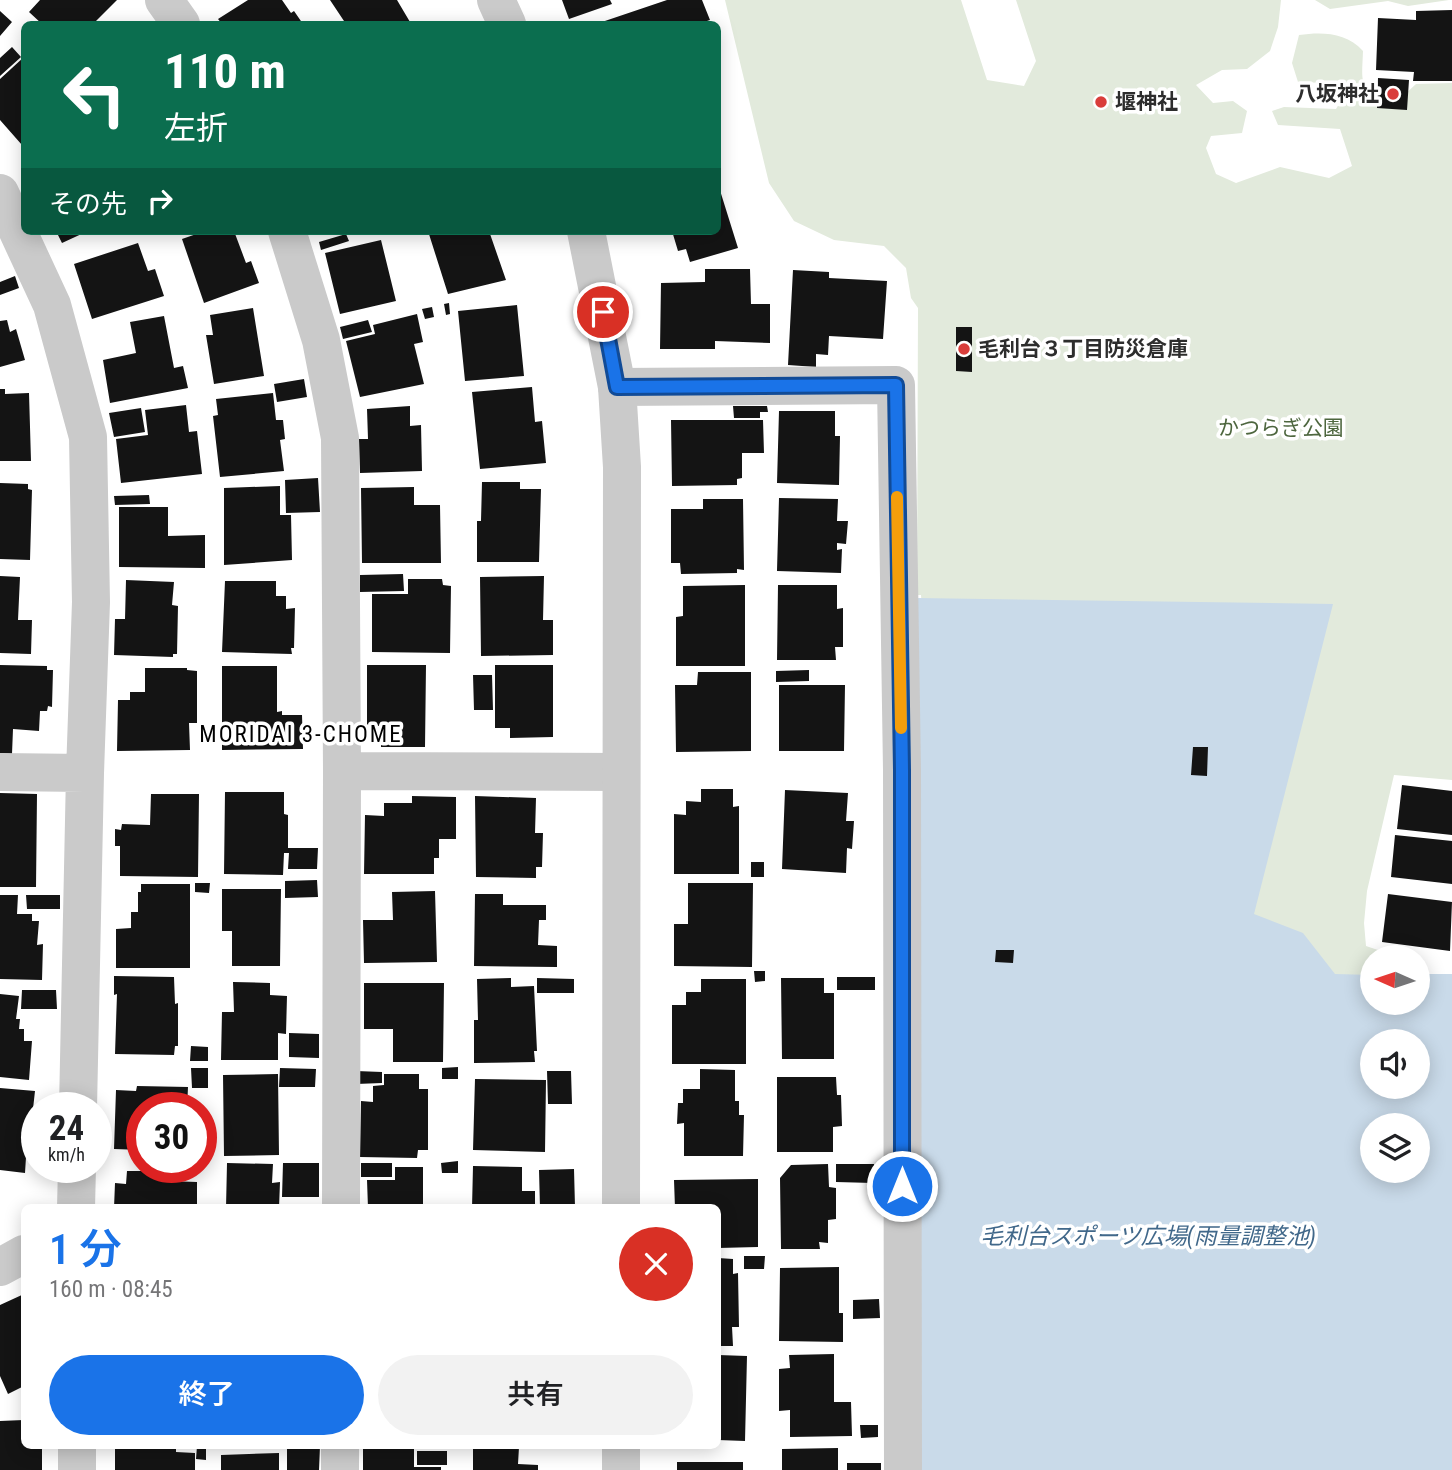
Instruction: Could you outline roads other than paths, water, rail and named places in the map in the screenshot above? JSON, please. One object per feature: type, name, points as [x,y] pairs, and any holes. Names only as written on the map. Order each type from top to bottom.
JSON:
[{"type":"street","points":[[163,0],[179,21]]},
{"type":"street","points":[[496,0],[506,21]]},
{"type":"street","points":[[0,193],[52,305],[88,437],[92,602],[85,773],[78,1092]]},
{"type":"street","points":[[288,235],[321,340],[340,438],[341,1204]]},
{"type":"street","points":[[587,235],[617,387],[622,467],[621,1204]]},
{"type":"street","points":[[617,387],[896,385],[902,770],[903,1470]]},
{"type":"street","points":[[342,771],[621,772]]},
{"type":"street","points":[[0,772],[85,773]]},
{"type":"street","points":[[76,1204],[77,1183]]},
{"type":"street","points":[[0,1267],[21,1256]]},
{"type":"street","points":[[77,1449],[77,1470]]},
{"type":"street","points":[[340,1449],[340,1470]]},
{"type":"street","points":[[621,1449],[621,1470]]},
{"type":"water","name":"毛利台スポーツ広場(雨量調整池)","points":[[917,598],[1333,604],[1254,914],[1303,933],[1335,974],[1360,975],[1360,1015],[1430,1015],[1430,974],[1452,974],[1452,1470],[914,1470]]},
{"type":"place","name":"八坂神社","points":[[1393,94]]},
{"type":"place","name":"堰神社","points":[[1101,102]]},
{"type":"place","name":"毛利台３丁目防災倉庫","points":[[964,349]]},
{"type":"district","name":"MORIDAI 3-CHOME","points":[[301,734]]},
{"type":"park label","name":"かつらぎ公園","points":[[1281,428]]}]
